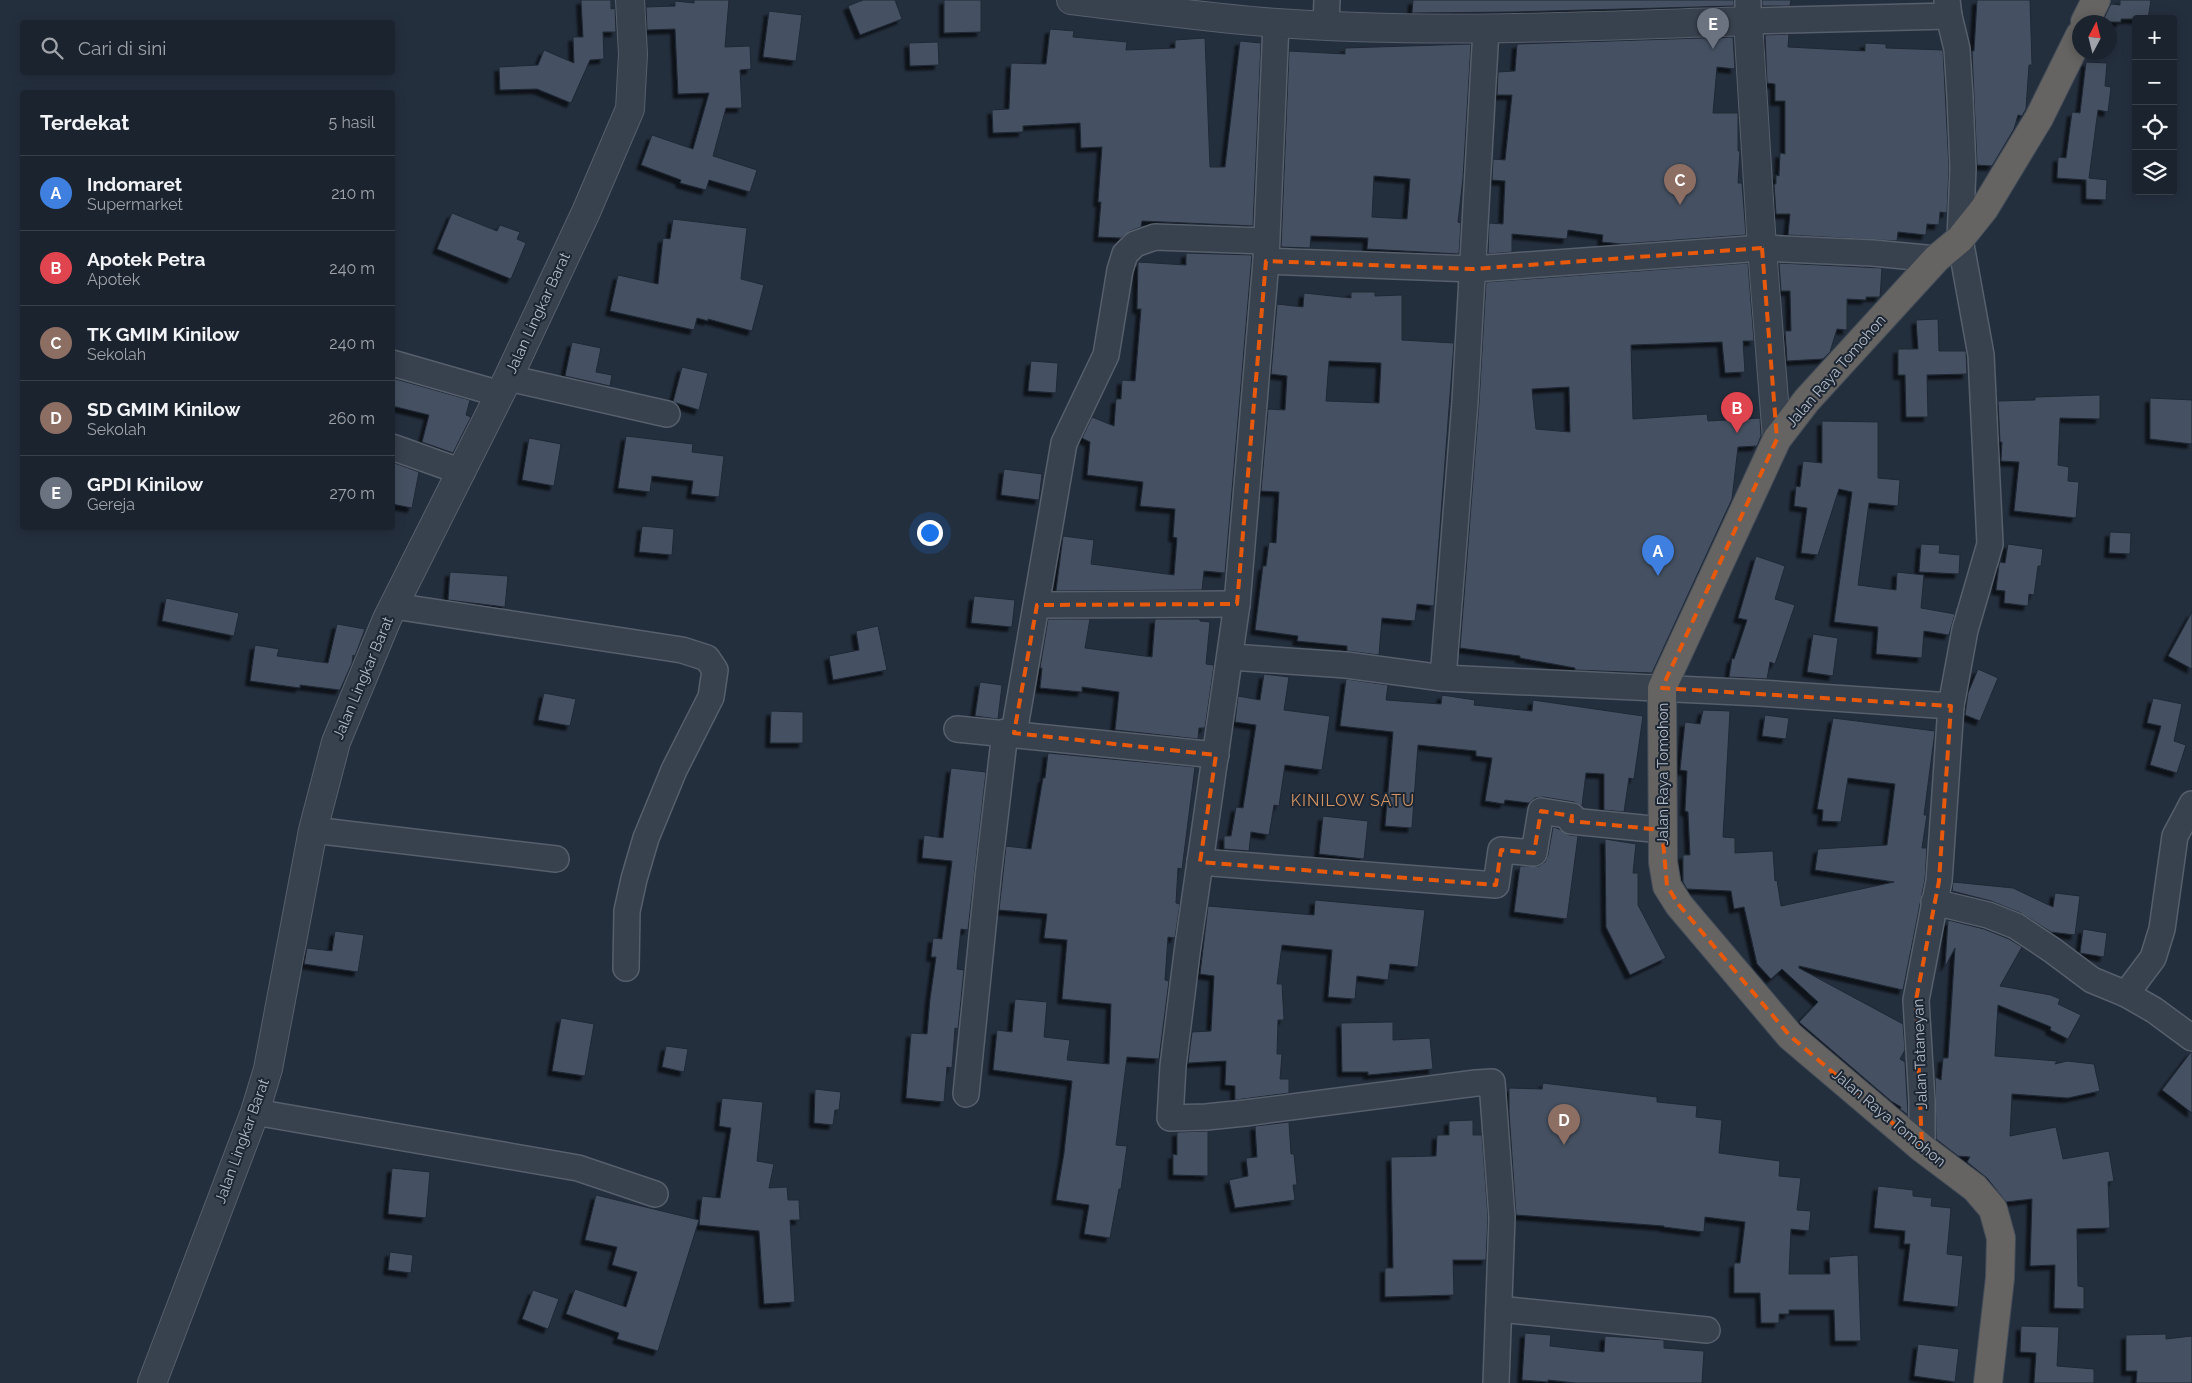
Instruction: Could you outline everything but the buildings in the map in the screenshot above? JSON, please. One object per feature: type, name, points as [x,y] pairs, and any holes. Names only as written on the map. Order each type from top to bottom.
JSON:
[{"type":"highway","points":[[2088,15],[2096,0]]},
{"type":"highway","name":"Jalan Raya Tomohon","points":[[1988,1383],[2000,1278],[2001,1238],[1992,1209],[1975,1188],[1922,1148],[1790,1036],[1679,905],[1667,886],[1663,862],[1662,830],[1662,688],[1777,439],[1807,400],[1936,259],[1960,239],[1984,209],[2039,118],[2072,51]]},
{"type":"street","name":"Jalan Lingkar Barat","points":[[152,1383],[255,1112],[268,1069],[313,830],[336,742],[394,606],[504,386],[586,212],[630,109],[633,54],[630,0]]},
{"type":"street","points":[[1072,0],[1276,23],[1327,12],[1486,30],[1748,10],[1948,8]]},
{"type":"street","name":"Jalan Tataneyan","points":[[1922,1148],[1922,1101],[1916,1000],[1939,881],[1951,706],[1965,630],[1990,544],[1981,355],[1960,239],[1963,168],[1960,97],[1957,49],[1948,8]]},
{"type":"street","points":[[1748,10],[1762,248],[1777,439]]},
{"type":"street","points":[[1276,23],[1266,251],[1237,604],[1173,1066],[1170,1118],[1245,1113],[1492,1082],[1502,1217],[1496,1383]]},
{"type":"street","points":[[1443,678],[1473,269],[1486,30]]},
{"type":"street","points":[[966,1094],[988,877],[1009,733],[1037,605],[1064,443],[1106,355],[1120,270],[1125,254],[1135,244],[1155,237],[1266,251],[1473,269],[1762,248],[1872,253],[1936,259]]},
{"type":"street","points":[[395,364],[504,386],[667,414]]},
{"type":"street","points":[[395,448],[462,472]]},
{"type":"street","points":[[1037,605],[1237,604]]},
{"type":"street","points":[[394,606],[682,650],[707,658],[716,670],[711,697],[674,770],[646,838],[627,911],[626,968]]},
{"type":"street","points":[[1231,657],[1346,666],[1443,678],[1662,688],[1951,706]]},
{"type":"street","points":[[957,728],[1216,755]]},
{"type":"street","points":[[2126,994],[2153,958],[2162,929],[2175,836],[2192,804]]},
{"type":"street","points":[[1200,862],[1496,885],[1501,850],[1534,853],[1541,811],[1572,816],[1571,821],[1662,830]]},
{"type":"street","points":[[313,830],[556,859]]},
{"type":"street","points":[[1934,902],[1988,915],[2016,926],[2092,980],[2126,994],[2154,1010],[2192,1038]]},
{"type":"street","points":[[255,1112],[578,1168],[655,1194]]},
{"type":"street","points":[[1499,1310],[1707,1330]]},
{"type":"highlighted area","points":[[1762,248],[1777,439],[1662,688],[1951,706],[1939,881],[1916,1000],[1922,1148],[1790,1036],[1679,905],[1667,886],[1662,830],[1571,821],[1572,816],[1541,811],[1534,853],[1501,850],[1496,885],[1200,862],[1216,755],[1014,733],[1037,605],[1237,604],[1266,261],[1473,269]]},
{"type":"place","name":"GPDI Kinilow","points":[[1713,49]]},
{"type":"place","name":"TK GMIM Kinilow","points":[[1680,205]]},
{"type":"place","name":"Apotek Petra","points":[[1737,433]]},
{"type":"place","name":"Indomaret","points":[[1658,576]]},
{"type":"place","name":"SD GMIM Kinilow","points":[[1564,1145]]},
{"type":"district","name":"KINILOW SATU","points":[[1353,800]]}]
